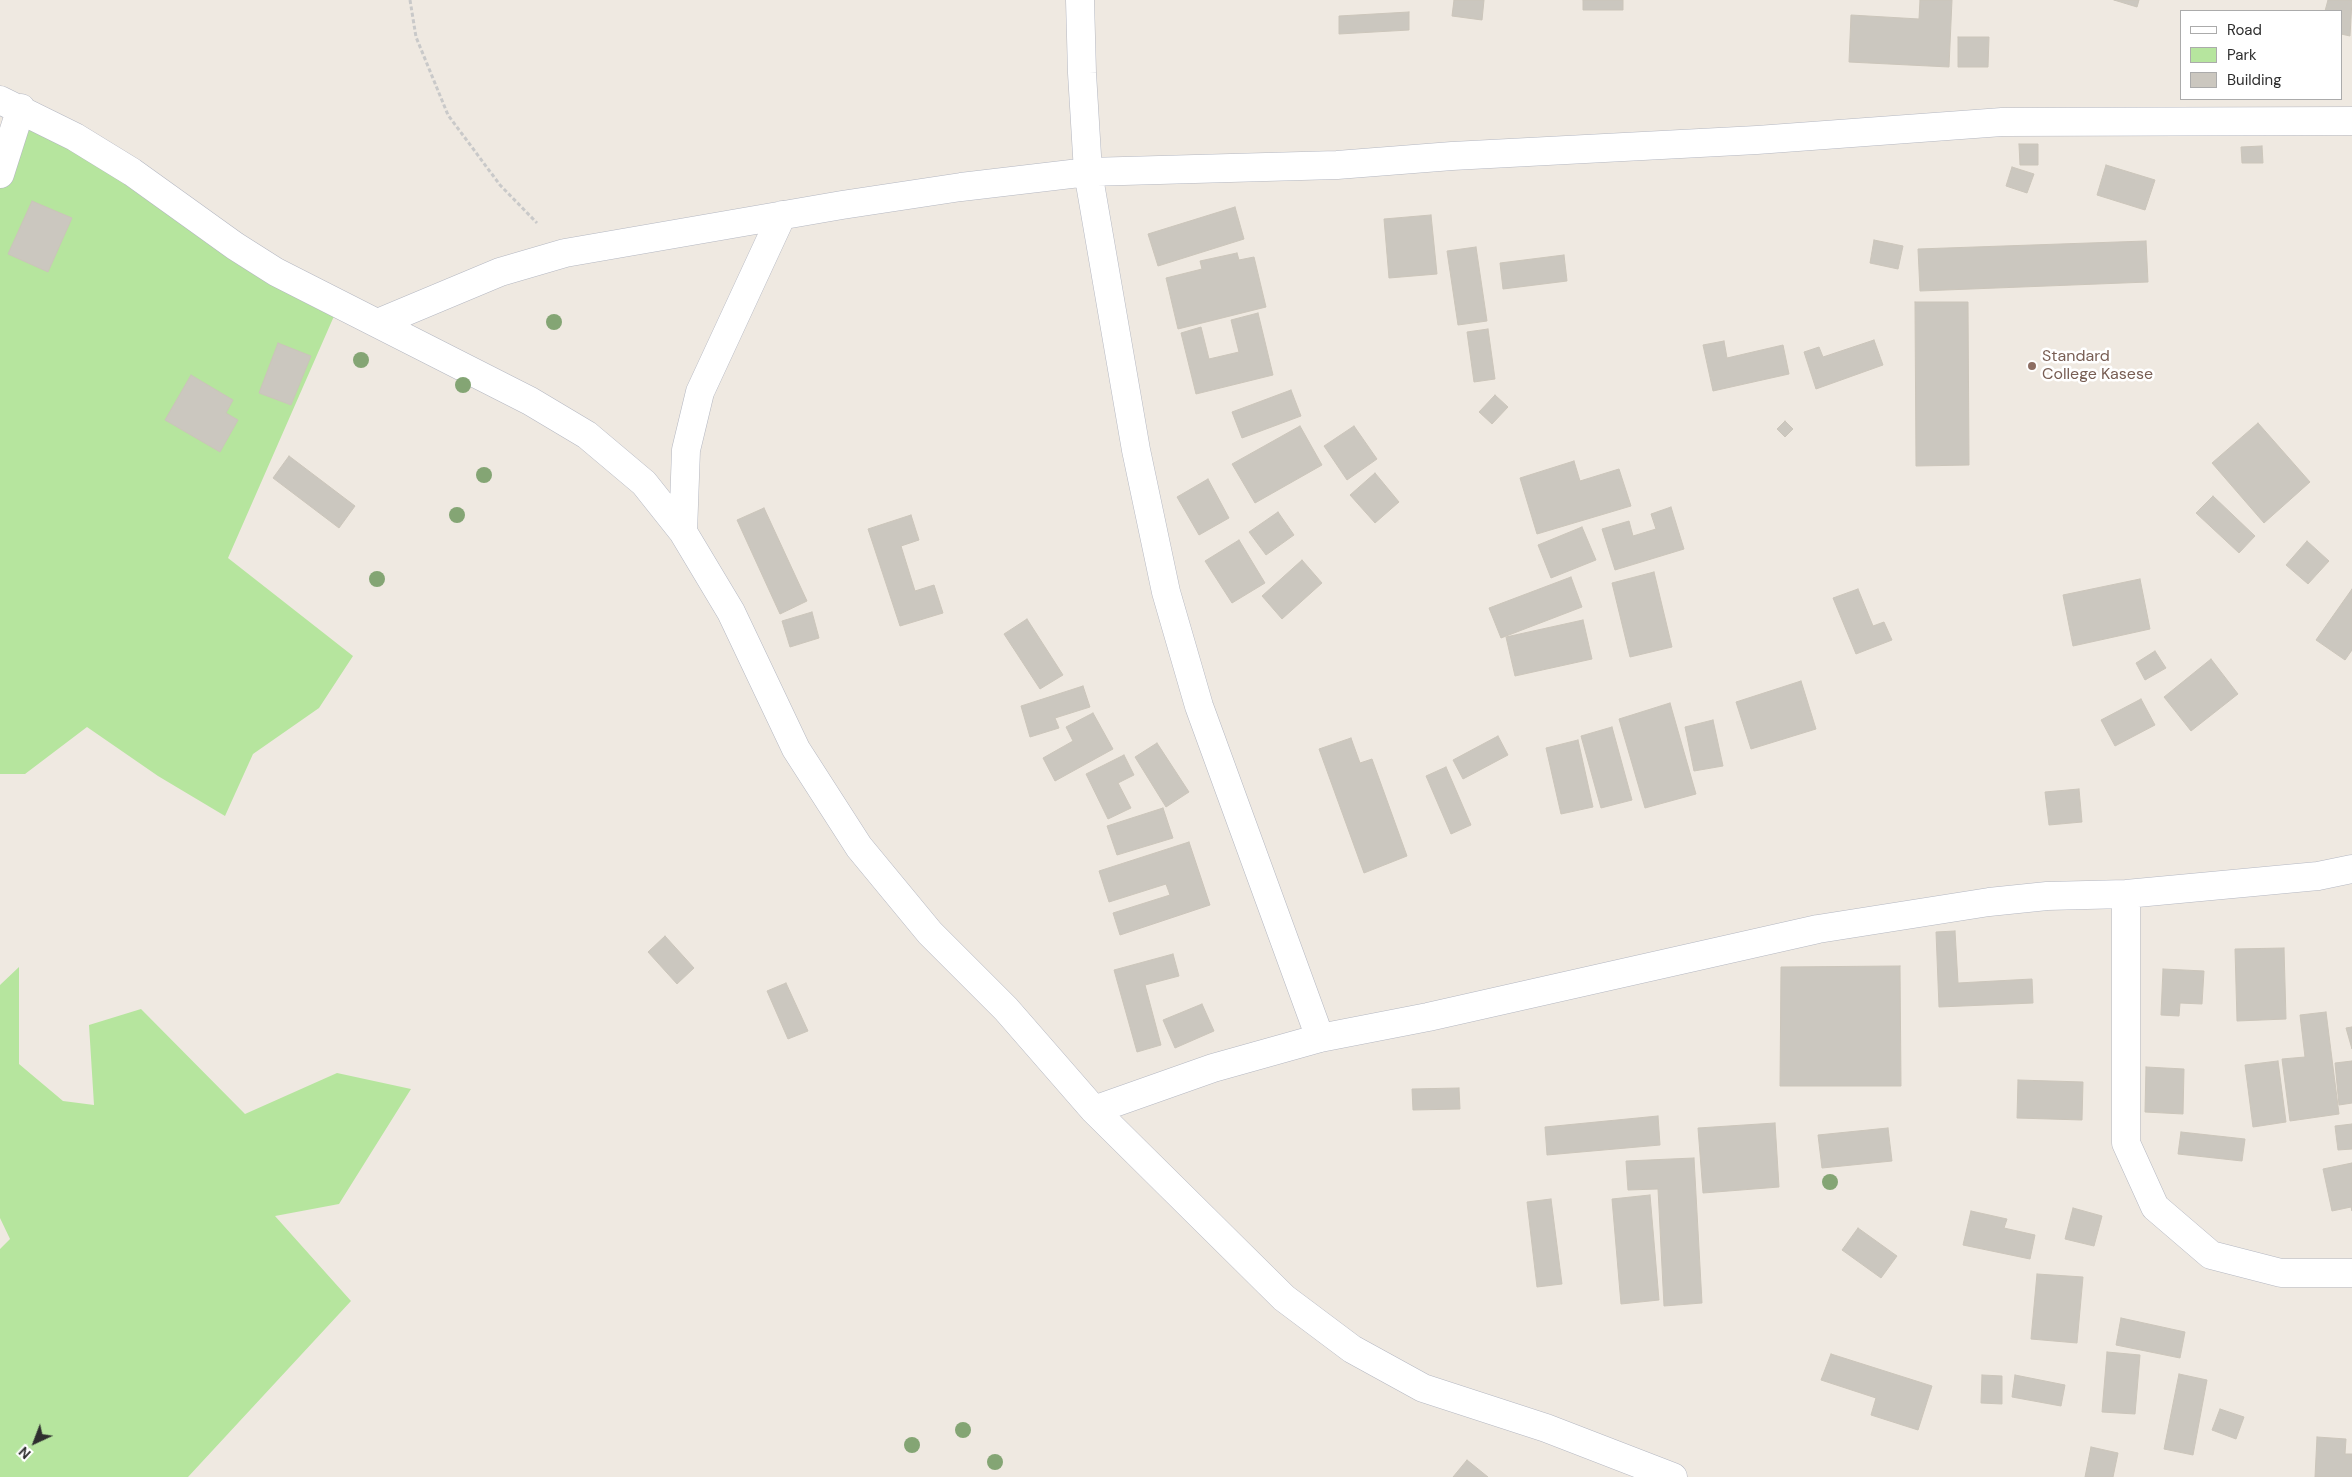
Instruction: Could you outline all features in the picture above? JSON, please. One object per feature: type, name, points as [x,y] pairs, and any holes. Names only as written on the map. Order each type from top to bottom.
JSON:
[{"type":"street","points":[[1080,0],[1088,172],[1136,450],[1166,592],[1199,706],[1320,1038]]},
{"type":"street","points":[[0,174],[10,104],[75,138],[132,172],[235,246],[276,272],[530,401],[586,435],[644,483],[683,532],[731,612],[796,749],[859,847],[930,933],[1006,1009],[1094,1110],[1284,1298],[1352,1349],[1423,1388],[1546,1428],[1673,1477]]},
{"type":"street","points":[[378,324],[500,272],[565,253],[782,215],[961,187],[1088,172],[1337,165],[1452,156],[1757,140],[2002,122],[2352,121]]},
{"type":"street","points":[[683,532],[686,450],[700,392],[782,215]]},
{"type":"street","points":[[1094,1110],[1213,1068],[1320,1038],[1428,1017],[1818,929],[1989,902],[2047,896],[2126,894],[2318,876],[2352,869]]},
{"type":"street","points":[[2126,894],[2126,1143],[2155,1207],[2211,1255],[2281,1273],[2352,1273]]},
{"type":"path","points":[[410,0],[416,37],[448,115],[500,185],[565,253]]},
{"type":"green space","points":[[29,125],[338,307],[228,558],[353,656],[319,708],[253,754],[225,816],[158,776],[87,727],[25,774],[0,774],[0,179]]},
{"type":"green space","points":[[19,967],[19,1064],[63,1101],[94,1105],[89,1025],[141,1009],[245,1114],[337,1073],[411,1089],[339,1204],[275,1216],[351,1301],[188,1477],[0,1477],[0,1249],[10,1239],[0,1218],[0,985]]},
{"type":"building","points":[[1454,0],[1484,0],[1482,20],[1452,16]]},
{"type":"building","points":[[1583,0],[1623,0],[1623,10],[1583,10]]},
{"type":"building","points":[[1920,0],[1952,0],[1949,67],[1849,62],[1851,15],[1919,19]]},
{"type":"building","points":[[2114,0],[2139,0],[2137,7]]},
{"type":"building","points":[[2328,0],[2352,0],[2350,36],[2342,34],[2342,10],[2325,10]]},
{"type":"building","points":[[1409,12],[1409,30],[1339,34],[1339,16]]},
{"type":"building","points":[[1958,37],[1989,37],[1988,67],[1958,67]]},
{"type":"building","points":[[2019,144],[2038,144],[2038,165],[2020,165]]},
{"type":"building","points":[[2262,146],[2263,163],[2242,163],[2241,147]]},
{"type":"building","points":[[2106,165],[2155,180],[2145,210],[2097,195]]},
{"type":"building","points":[[2012,167],[2034,174],[2027,193],[2006,186]]},
{"type":"building","points":[[32,201],[72,218],[48,272],[8,254]]},
{"type":"building","points":[[1235,207],[1244,239],[1158,266],[1148,234]]},
{"type":"building","points":[[1431,215],[1437,274],[1389,278],[1384,219]]},
{"type":"building","points":[[1874,240],[1903,246],[1898,269],[1870,263]]},
{"type":"building","points":[[2146,241],[2148,282],[1920,291],[1918,249]]},
{"type":"building","points":[[1476,247],[1487,321],[1458,325],[1447,251]]},
{"type":"building","points":[[1237,253],[1239,260],[1254,257],[1266,307],[1178,329],[1166,278],[1202,269],[1200,261]]},
{"type":"building","points":[[1564,255],[1567,281],[1503,289],[1500,263]]},
{"type":"building","points":[[1915,302],[1968,302],[1969,465],[1916,466]]},
{"type":"building","points":[[1258,313],[1273,375],[1196,394],[1181,333],[1201,327],[1209,359],[1239,352],[1231,320]]},
{"type":"building","points":[[1488,329],[1495,379],[1474,382],[1467,332]]},
{"type":"building","points":[[1874,340],[1883,365],[1816,389],[1804,352],[1819,347],[1823,357]]},
{"type":"building","points":[[1724,341],[1727,358],[1783,345],[1789,374],[1713,391],[1703,345]]},
{"type":"building","points":[[278,343],[311,356],[291,405],[259,393]]},
{"type":"building","points":[[191,375],[233,400],[226,413],[238,420],[220,452],[165,420]]},
{"type":"building","points":[[1291,390],[1301,416],[1242,438],[1232,412]]},
{"type":"building","points":[[1495,395],[1508,407],[1492,424],[1479,412]]},
{"type":"building","points":[[1785,421],[1793,429],[1785,437],[1777,429]]},
{"type":"building","points":[[2258,423],[2310,482],[2264,523],[2212,463]]},
{"type":"building","points":[[1300,426],[1322,465],[1255,503],[1232,464]]},
{"type":"building","points":[[1354,426],[1377,459],[1347,480],[1324,446]]},
{"type":"building","points":[[289,456],[355,506],[339,528],[273,478]]},
{"type":"building","points":[[1574,461],[1580,481],[1619,469],[1631,506],[1537,534],[1520,478]]},
{"type":"building","points":[[1375,473],[1399,502],[1375,523],[1350,495]]},
{"type":"building","points":[[1208,479],[1229,518],[1199,535],[1177,497]]},
{"type":"building","points":[[2213,496],[2255,536],[2239,553],[2196,513]]},
{"type":"building","points":[[1671,507],[1684,549],[1615,570],[1602,529],[1629,521],[1633,536],[1656,529],[1651,514]]},
{"type":"building","points":[[764,508],[807,601],[780,614],[737,520]]},
{"type":"building","points":[[1278,512],[1294,535],[1266,555],[1249,532]]},
{"type":"building","points":[[911,515],[919,540],[901,546],[915,591],[934,585],[943,613],[900,626],[868,529]]},
{"type":"building","points":[[1582,527],[1596,560],[1551,578],[1538,545]]},
{"type":"building","points":[[1239,540],[1265,583],[1232,603],[1205,561]]},
{"type":"building","points":[[2307,541],[2329,561],[2308,584],[2286,565]]},
{"type":"building","points":[[1302,560],[1322,583],[1282,619],[1262,596]]},
{"type":"building","points":[[1654,572],[1672,647],[1630,657],[1612,583]]},
{"type":"building","points":[[1571,577],[1582,607],[1501,638],[1489,608]]},
{"type":"building","points":[[2140,579],[2150,629],[2073,646],[2063,595]]},
{"type":"building","points":[[1858,589],[1873,626],[1884,622],[1892,640],[1856,654],[1833,598]]},
{"type":"building","points":[[2352,589],[2352,650],[2345,660],[2316,640]]},
{"type":"building","points":[[812,612],[819,638],[790,647],[782,621]]},
{"type":"building","points":[[1027,619],[1063,675],[1040,689],[1004,634]]},
{"type":"building","points":[[1583,620],[1592,659],[1515,676],[1506,637]]},
{"type":"building","points":[[2155,651],[2166,668],[2145,680],[2136,663]]},
{"type":"building","points":[[2211,659],[2238,694],[2191,731],[2164,697]]},
{"type":"building","points":[[1801,681],[1816,729],[1751,749],[1736,702]]},
{"type":"building","points":[[1083,686],[1090,707],[1055,718],[1059,728],[1030,737],[1021,706]]},
{"type":"building","points":[[2141,699],[2155,725],[2115,746],[2101,720]]},
{"type":"building","points":[[1670,703],[1696,794],[1645,808],[1619,719]]},
{"type":"building","points":[[1093,713],[1113,749],[1055,781],[1043,758],[1073,741],[1066,727]]},
{"type":"building","points":[[1713,720],[1723,766],[1694,771],[1685,727]]},
{"type":"building","points":[[1612,727],[1632,800],[1601,808],[1581,736]]},
{"type":"building","points":[[1498,736],[1508,755],[1463,779],[1453,760]]},
{"type":"building","points":[[1351,738],[1360,763],[1372,759],[1407,856],[1364,873],[1319,749]]},
{"type":"building","points":[[1578,740],[1593,807],[1561,814],[1546,748]]},
{"type":"building","points":[[1157,743],[1189,792],[1166,807],[1135,757]]},
{"type":"building","points":[[1124,755],[1134,775],[1118,783],[1131,808],[1108,819],[1086,774]]},
{"type":"building","points":[[1446,767],[1471,825],[1451,834],[1426,776]]},
{"type":"building","points":[[2079,789],[2082,822],[2049,825],[2045,792]]},
{"type":"building","points":[[1163,808],[1173,838],[1117,855],[1107,826]]},
{"type":"building","points":[[1189,842],[1210,905],[1120,935],[1113,913],[1170,895],[1166,884],[1109,902],[1099,871]]},
{"type":"building","points":[[1955,931],[1958,983],[2032,979],[2033,1003],[1939,1007],[1936,932]]},
{"type":"building","points":[[665,936],[694,968],[677,984],[648,952]]},
{"type":"building","points":[[2284,948],[2286,1019],[2237,1021],[2235,949]]},
{"type":"building","points":[[1173,954],[1179,976],[1145,985],[1161,1045],[1137,1052],[1114,970]]},
{"type":"building","points":[[1900,966],[1901,1086],[1780,1086],[1781,967]]},
{"type":"building","points":[[2163,969],[2204,971],[2202,1004],[2180,1003],[2179,1016],[2161,1015]]},
{"type":"building","points":[[786,983],[808,1031],[788,1039],[767,991]]},
{"type":"building","points":[[1202,1004],[1214,1031],[1175,1048],[1163,1020]]},
{"type":"building","points":[[2326,1012],[2339,1114],[2290,1121],[2282,1059],[2305,1057],[2300,1015]]},
{"type":"building","points":[[2352,1027],[2352,1049],[2346,1028]]},
{"type":"building","points":[[2278,1061],[2286,1122],[2253,1127],[2245,1065]]},
{"type":"building","points":[[2352,1061],[2352,1103],[2339,1105],[2335,1063]]},
{"type":"building","points":[[2146,1067],[2184,1069],[2183,1114],[2145,1112]]},
{"type":"building","points":[[2018,1080],[2083,1082],[2082,1120],[2017,1118]]},
{"type":"building","points":[[1459,1088],[1460,1109],[1413,1110],[1412,1089]]},
{"type":"building","points":[[1658,1116],[1660,1145],[1547,1155],[1545,1127]]},
{"type":"building","points":[[1775,1123],[1779,1187],[1703,1193],[1698,1128]]},
{"type":"building","points":[[2352,1124],[2352,1149],[2338,1150],[2335,1126]]},
{"type":"building","points":[[1888,1128],[1892,1161],[1822,1168],[1818,1135]]},
{"type":"building","points":[[2181,1132],[2245,1139],[2242,1161],[2178,1154]]},
{"type":"building","points":[[1694,1158],[1702,1303],[1664,1306],[1658,1189],[1628,1190],[1626,1161]]},
{"type":"building","points":[[2352,1163],[2352,1211],[2351,1207],[2332,1211],[2323,1169]]},
{"type":"building","points":[[1650,1195],[1659,1300],[1621,1304],[1612,1199]]},
{"type":"building","points":[[1551,1199],[1562,1284],[1537,1287],[1527,1202]]},
{"type":"building","points":[[2073,1208],[2102,1216],[2094,1246],[2065,1239]]},
{"type":"building","points":[[1971,1211],[2007,1219],[2004,1228],[2035,1235],[2030,1259],[1963,1245]]},
{"type":"building","points":[[1858,1228],[1897,1256],[1881,1278],[1842,1250]]},
{"type":"building","points":[[2037,1274],[2083,1277],[2077,1343],[2031,1339]]},
{"type":"building","points":[[2121,1318],[2185,1332],[2180,1358],[2116,1345]]},
{"type":"building","points":[[2107,1352],[2140,1355],[2135,1414],[2102,1412]]},
{"type":"building","points":[[1831,1354],[1932,1386],[1918,1430],[1871,1415],[1876,1398],[1821,1380]]},
{"type":"building","points":[[2179,1374],[2207,1380],[2193,1455],[2164,1449]]},
{"type":"building","points":[[1982,1375],[2002,1376],[2002,1404],[1981,1403]]},
{"type":"building","points":[[2015,1375],[2065,1385],[2061,1406],[2012,1397]]},
{"type":"building","points":[[2220,1409],[2244,1417],[2236,1439],[2212,1430]]},
{"type":"building","points":[[2317,1437],[2346,1439],[2345,1454],[2352,1454],[2352,1477],[2315,1477]]},
{"type":"building","points":[[2091,1447],[2118,1453],[2113,1477],[2085,1477]]},
{"type":"building","points":[[1467,1460],[1488,1477],[1453,1477]]},
{"type":"place","name":"Standard College Kasese","points":[[2032,366]]}]
